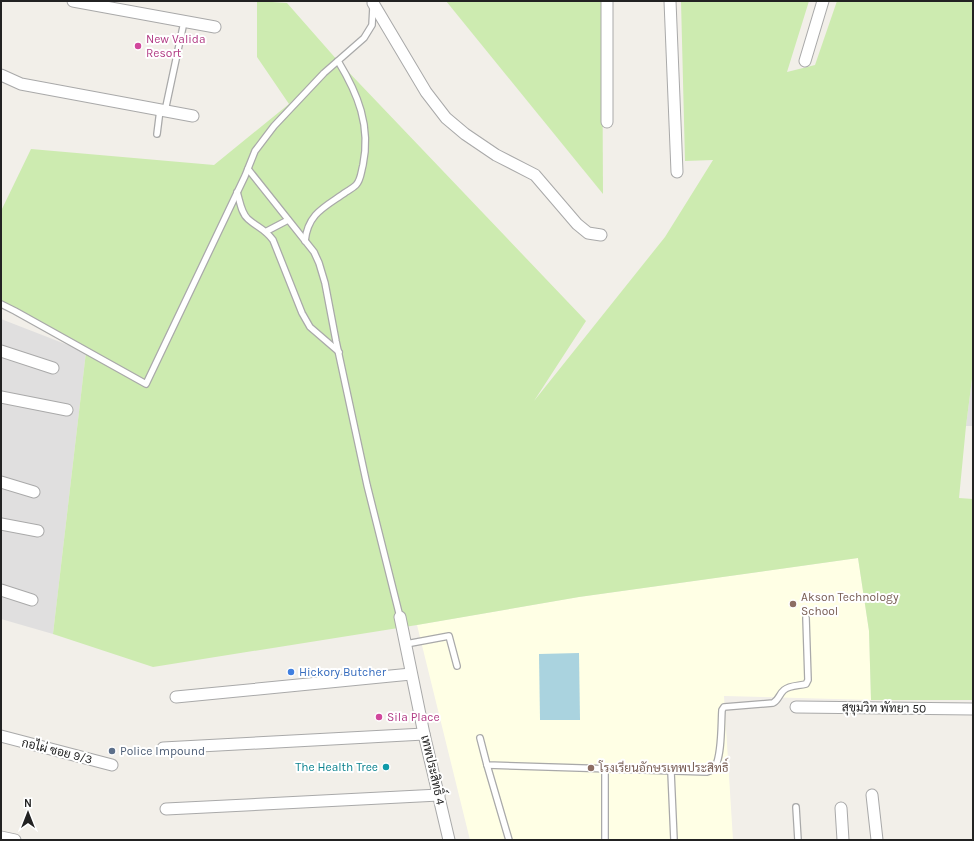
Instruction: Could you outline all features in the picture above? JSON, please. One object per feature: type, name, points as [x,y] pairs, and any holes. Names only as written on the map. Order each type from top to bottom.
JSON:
[{"type":"street","points":[[73,1],[215,27]]},
{"type":"street","points":[[607,1],[607,122]]},
{"type":"street","points":[[670,1],[677,172]]},
{"type":"street","points":[[805,61],[823,1]]},
{"type":"street","points":[[373,3],[426,92],[446,118],[465,134],[496,155],[535,175],[577,224],[588,234],[601,236]]},
{"type":"street","points":[[1,75],[21,84],[193,116]]},
{"type":"street","points":[[1,351],[53,368]]},
{"type":"street","points":[[1,397],[67,410]]},
{"type":"street","points":[[1,482],[34,492]]},
{"type":"street","points":[[1,524],[38,531]]},
{"type":"street","points":[[1,590],[32,600]]},
{"type":"street","name":"เทพประสิทธิ์ 4","points":[[400,617],[424,734],[449,840]]},
{"type":"street","points":[[176,697],[411,674]]},
{"type":"street","name":"สุขุมวิท พัทยา 50","points":[[796,708],[973,709]]},
{"type":"street","points":[[163,748],[424,734]]},
{"type":"street","name":"กอไผ่ ซอย 9/3","points":[[1,736],[112,765]]},
{"type":"street","points":[[166,809],[439,795]]},
{"type":"street","points":[[872,795],[877,840]]},
{"type":"street","points":[[841,808],[843,840]]},
{"type":"street","points":[[1,837],[15,840]]},
{"type":"lane","points":[[1,304],[146,384],[248,169],[255,151],[274,126],[324,73],[364,38],[372,25],[373,3]]},
{"type":"lane","points":[[157,134],[184,22]]},
{"type":"lane","points":[[305,241],[306,230],[315,214],[356,184],[360,177],[364,158],[365,139],[359,101],[338,61]]},
{"type":"lane","points":[[248,169],[314,252],[319,263],[325,283],[338,352],[367,485],[400,617]]},
{"type":"lane","points":[[237,192],[242,210],[247,218],[267,232],[273,240],[296,299],[310,327],[338,352]]},
{"type":"lane","points":[[267,232],[288,220]]},
{"type":"lane","points":[[486,765],[707,772],[714,768],[718,757],[722,710],[724,707],[773,703],[782,691],[787,688],[806,684],[808,680],[806,618]]},
{"type":"lane","points":[[406,644],[450,636],[457,666]]},
{"type":"lane","points":[[480,738],[486,765],[509,840]]},
{"type":"lane","points":[[605,769],[605,840]]},
{"type":"lane","points":[[671,772],[674,840]]},
{"type":"lane","points":[[796,807],[798,840]]},
{"type":"shaded area","points":[[1,319],[86,352],[53,634],[1,619]]},
{"type":"shaded area","points":[[973,371],[973,426],[966,426]]},
{"type":"shaded area","name":"โรงเรียนอักษรเทพประสิทธิ์","points":[[858,558],[869,631],[871,700],[724,696],[733,840],[470,840],[417,625],[579,597]]},
{"type":"green space","points":[[257,1],[287,3],[338,61],[586,321],[534,401],[665,237],[713,160],[685,161],[681,1],[809,1],[787,72],[815,65],[837,1],[973,1],[973,371],[959,498],[973,499],[973,700],[871,700],[869,631],[858,558],[579,597],[417,625],[153,667],[53,634],[86,352],[1,306],[1,211],[31,149],[214,165],[289,104],[257,57]]},
{"type":"green space","points":[[446,1],[602,1],[603,194]]},
{"type":"water","points":[[579,653],[580,720],[540,720],[539,654]]},
{"type":"place","name":"New Valida Resort","points":[[138,46]]},
{"type":"place","name":"Akson Technology School","points":[[793,604]]},
{"type":"place","name":"Hickory Butcher","points":[[291,672]]},
{"type":"place","name":"Sila Place","points":[[379,717]]},
{"type":"place","name":"Police Impound","points":[[112,751]]},
{"type":"place","name":"The Health Tree","points":[[386,767]]},
{"type":"place","name":"โรงเรียนอักษรเทพประสิทธิ์","points":[[591,768]]}]
